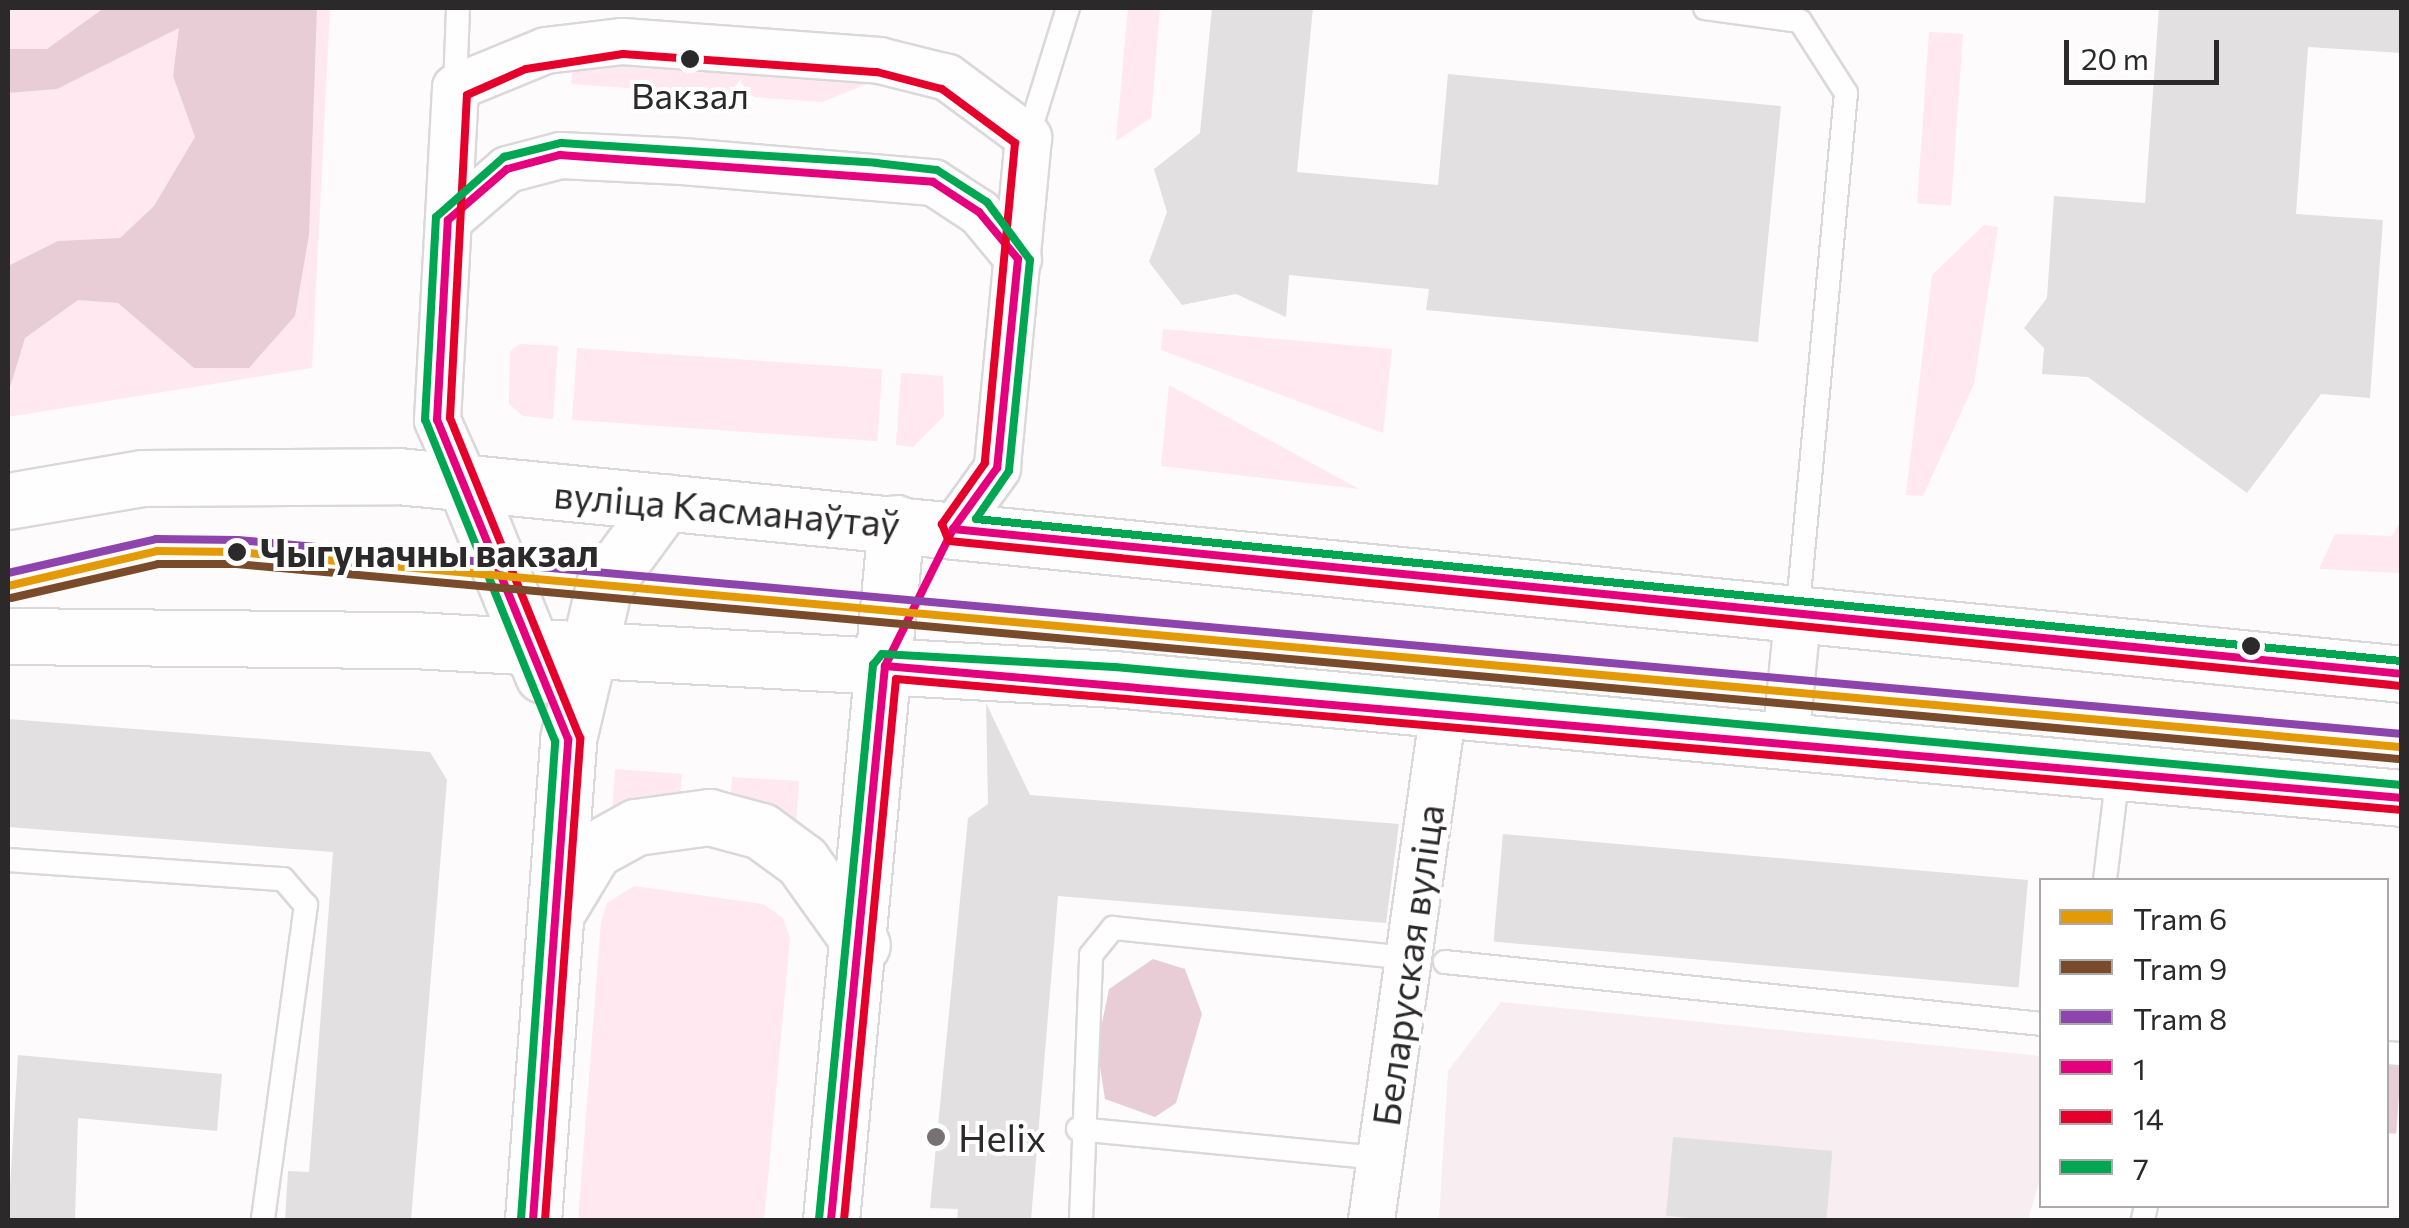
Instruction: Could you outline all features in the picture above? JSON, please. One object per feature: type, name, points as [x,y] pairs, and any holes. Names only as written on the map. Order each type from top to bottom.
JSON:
[{"type":"main road","name":"вуліца Касманаўтаў","points":[[8,501],[142,478],[398,476],[952,529],[1797,620],[2402,674]]},
{"type":"main road","points":[[465,483],[568,739]]},
{"type":"main road","points":[[533,1220],[568,739],[604,585],[665,502]]},
{"type":"main road","points":[[832,1220],[862,945],[896,524]]},
{"type":"main road","points":[[884,666],[952,529]]},
{"type":"main road","points":[[8,636],[532,647],[884,666],[1443,709],[2402,798]]},
{"type":"main road","points":[[556,914],[594,850],[636,828],[708,817],[761,831],[802,861],[862,945]]},
{"type":"street","points":[[465,483],[437,420],[455,87],[545,50],[622,41],[879,60],[947,77],[1028,137],[996,468],[952,529]]},
{"type":"street","points":[[448,220],[507,169],[560,155],[682,160],[933,182],[979,212],[1018,260]]},
{"type":"street","points":[[398,476],[437,420]]},
{"type":"street","points":[[1786,741],[1797,620]]},
{"type":"street","name":"Беларуская вуліца","points":[[1371,1220],[1380,1158],[1427,960],[1443,709]]},
{"type":"lane","points":[[455,87],[458,8]]},
{"type":"lane","points":[[1028,137],[1068,8]]},
{"type":"lane","points":[[1705,8],[1798,14],[1846,92],[1797,620]]},
{"type":"lane","points":[[2105,878],[2118,772]]},
{"type":"lane","points":[[8,860],[283,880],[306,906],[263,1220]]},
{"type":"lane","points":[[1081,1220],[1078,1129],[1092,955],[1114,928],[2039,1024]]},
{"type":"lane","points":[[1078,1129],[1380,1158]]},
{"type":"shaded area","points":[[8,8],[330,8],[312,368],[8,417]]},
{"type":"shaded area","points":[[104,8],[317,8],[309,235],[295,316],[249,368],[194,368],[118,303],[78,300],[25,338],[8,394],[8,266],[58,241],[120,238],[154,206],[195,137],[173,76],[179,28],[57,89],[8,93],[8,49],[47,49]]},
{"type":"shaded area","points":[[1128,8],[1160,8],[1151,118],[1116,141]]},
{"type":"shaded area","points":[[1929,32],[1963,34],[1951,206],[1917,203]]},
{"type":"shaded area","points":[[599,60],[877,80],[822,102],[571,84],[573,66]]},
{"type":"shaded area","points":[[1984,225],[1998,227],[1974,384],[1923,496],[1906,495],[1932,275]]},
{"type":"shaded area","points":[[1163,329],[1392,349],[1383,433],[1161,350]]},
{"type":"shaded area","points":[[520,344],[558,346],[553,419],[523,416],[509,404],[510,351]]},
{"type":"shaded area","points":[[577,348],[882,369],[877,441],[572,420]]},
{"type":"shaded area","points":[[901,373],[943,376],[944,416],[913,447],[896,445]]},
{"type":"shaded area","points":[[1169,385],[1359,489],[1161,466]]},
{"type":"shaded area","points":[[2401,520],[2401,573],[2319,569],[2335,534],[2392,536]]},
{"type":"shaded area","points":[[615,769],[682,774],[679,802],[612,816]]},
{"type":"shaded area","points":[[732,777],[799,781],[796,828],[730,806]]},
{"type":"shaded area","points":[[634,886],[763,904],[783,918],[790,938],[764,1220],[578,1220],[601,922],[607,903]]},
{"type":"shaded area","points":[[1153,959],[1185,969],[1202,1014],[1176,1103],[1155,1117],[1105,1099],[1097,1047],[1109,989]]},
{"type":"shaded area","points":[[1501,1002],[2039,1056],[2039,1183],[2028,1220],[1439,1220],[1448,1071]]},
{"type":"shaded area","points":[[2389,1065],[2401,1066],[2396,1134],[2389,1133]]},
{"type":"building","points":[[1212,8],[1313,8],[1297,172],[1438,185],[1448,74],[1781,106],[1758,342],[1426,310],[1429,289],[1289,275],[1286,317],[1236,294],[1182,305],[1149,262],[1167,212],[1154,169],[1200,133]]},
{"type":"building","points":[[2159,8],[2402,8],[2402,53],[2308,47],[2296,214],[2383,220],[2370,398],[2321,394],[2247,493],[2088,377],[2042,374],[2044,348],[2024,328],[2047,298],[2054,196],[2145,203]]},
{"type":"building","points":[[986,703],[1030,795],[1399,824],[1386,923],[1058,896],[1031,1220],[957,1220],[958,1209],[930,1208],[968,818],[988,804]]},
{"type":"building","points":[[8,719],[430,752],[447,780],[411,1220],[285,1220],[288,1171],[309,1172],[333,852],[8,827]]},
{"type":"building","points":[[1503,834],[2028,880],[2019,988],[1494,942]]},
{"type":"building","points":[[18,1055],[222,1074],[217,1131],[78,1118],[75,1220],[8,1220]]},
{"type":"building","points":[[1673,1137],[1832,1151],[1826,1220],[1666,1216]]},
{"type":"tram line","name":"8","points":[[8,573],[156,539],[238,540],[2402,734]]},
{"type":"tram line","name":"6","points":[[8,586],[157,551],[237,552],[2402,747]]},
{"type":"tram line","name":"9","points":[[11,598],[158,564],[236,564],[2401,759]]},
{"type":"transit line","name":"14","points":[[545,1220],[580,738],[450,418],[467,95],[526,69],[623,54],[877,72],[942,89],[1015,143],[985,463],[942,524],[949,541],[2401,686]]},
{"type":"transit line","name":"7","points":[[521,1219],[555,741],[425,420],[436,217],[504,157],[561,143],[876,163],[937,170],[987,202],[1030,260],[1009,471],[976,519],[2402,661]]},
{"type":"transit line","name":"1","points":[[533,1220],[568,739],[437,420],[448,220],[507,169],[560,155],[933,182],[979,212],[1018,259],[997,468],[953,529],[885,666],[831,1220]]},
{"type":"transit line","name":"1","points":[[953,529],[2402,674]]},
{"type":"transit line","name":"7","points":[[819,1219],[873,665],[882,654],[1115,667],[2402,785]]},
{"type":"transit line","name":"1","points":[[885,666],[2402,798]]},
{"type":"transit line","name":"14","points":[[844,1220],[896,679],[2401,810]]},
{"type":"place","name":"Вакзал","points":[[690,59]]},
{"type":"place","name":"Чыгуначны вакзал","points":[[237,552]]},
{"type":"place","name":"Helix","points":[[936,1137]]}]
